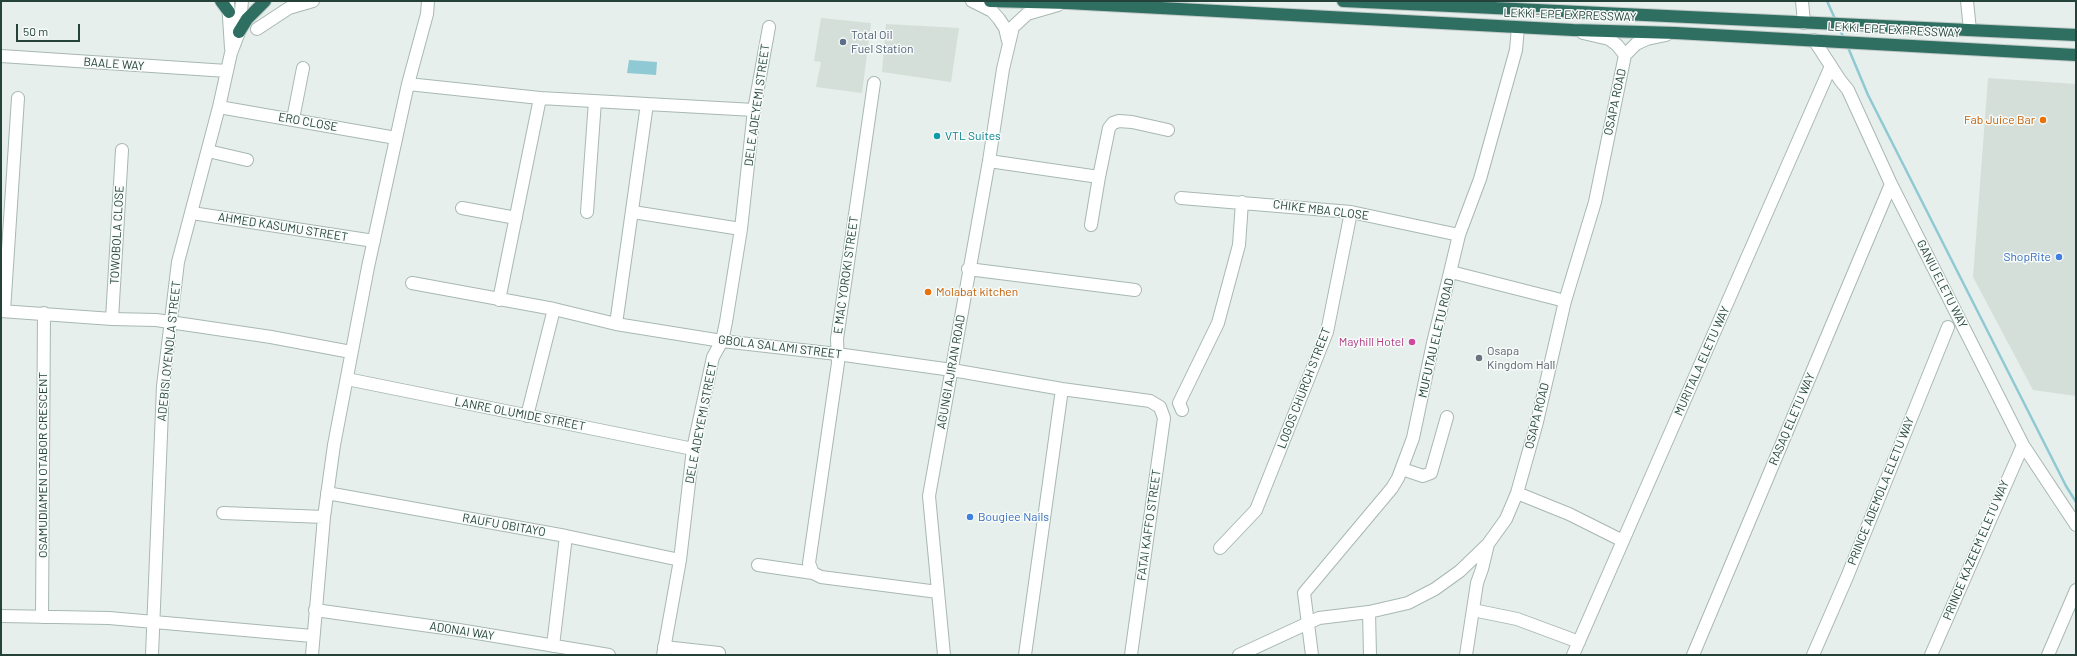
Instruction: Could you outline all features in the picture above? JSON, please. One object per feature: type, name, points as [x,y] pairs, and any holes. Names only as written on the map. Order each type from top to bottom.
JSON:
[{"type":"highway","points":[[221,1],[229,7]]},
{"type":"highway","points":[[239,32],[247,19],[265,1]]},
{"type":"highway","name":"LEKKI-EPE EXPRESSWAY","points":[[990,1],[1066,3],[1573,30],[1820,40],[2076,55]]},
{"type":"highway","name":"LEKKI-EPE EXPRESSWAY","points":[[1343,1],[1854,26],[2076,35]]},
{"type":"highway","points":[[1935,46],[1950,42],[2076,48]]},
{"type":"street","points":[[231,53],[239,32],[242,1]]},
{"type":"street","points":[[257,29],[289,8],[313,1]]},
{"type":"street","points":[[312,655],[312,636],[324,517],[334,445],[351,352],[374,241],[408,84],[427,14],[428,1]]},
{"type":"street","points":[[972,1],[992,11],[1005,28],[1008,42]]},
{"type":"street","points":[[1802,1],[1804,23]]},
{"type":"street","points":[[1967,1],[1970,30]]},
{"type":"street","points":[[1008,42],[1013,27],[1027,14],[1039,9],[1066,3]]},
{"type":"street","points":[[229,7],[231,53]]},
{"type":"street","name":"DELE ADEYEMI STREET","points":[[664,651],[680,560],[693,449],[713,357],[722,340],[741,229],[754,110],[769,27]]},
{"type":"street","name":"MUFUTAU ELETU ROAD","points":[[1312,655],[1304,593],[1392,488],[1402,469],[1413,438],[1433,343],[1459,235],[1480,179],[1516,50],[1518,27]]},
{"type":"street","points":[[1573,30],[1609,39],[1618,45],[1625,55],[1636,44],[1647,39],[1676,33]]},
{"type":"street","name":"GANIU ELETU WAY","points":[[1820,40],[1831,66],[1848,90],[1891,184],[2023,445],[2076,525]]},
{"type":"street","name":"AGUNGI AJIRAN ROAD","points":[[944,655],[929,496],[952,370],[968,269],[989,161],[1008,42]]},
{"type":"street","name":"ADEBISI OYENOLA STREET","points":[[152,655],[163,386],[170,322],[178,262],[208,151],[231,53]]},
{"type":"street","name":"OSAPA ROAD","points":[[1466,655],[1477,583],[1488,544],[1506,519],[1517,493],[1536,422],[1564,301],[1595,202],[1625,55]]},
{"type":"street","name":"BAALE WAY","points":[[1,56],[226,72]]},
{"type":"street","name":"MURITALA ELETU WAY","points":[[1573,655],[1831,66]]},
{"type":"street","points":[[293,118],[303,68]]},
{"type":"street","name":"E MAC YOROKI STREET","points":[[811,568],[838,363],[837,338],[874,83]]},
{"type":"street","points":[[408,84],[540,98],[754,110]]},
{"type":"street","points":[[18,98],[3,311],[112,319],[156,320],[271,337],[351,352]]},
{"type":"street","points":[[499,300],[540,98]]},
{"type":"street","points":[[587,212],[595,101]]},
{"type":"street","points":[[616,324],[633,212],[647,104]]},
{"type":"street","name":"ERO CLOSE","points":[[219,107],[293,118],[396,138]]},
{"type":"street","points":[[1091,225],[1098,177],[1109,128],[1113,123],[1119,121],[1132,122],[1168,130]]},
{"type":"street","name":"TOWOBOLA CLOSE","points":[[112,319],[122,150]]},
{"type":"street","points":[[208,151],[247,160]]},
{"type":"street","points":[[989,161],[1098,177]]},
{"type":"street","name":"RASAQ ELETU WAY","points":[[1693,655],[1891,184]]},
{"type":"street","name":"CHIKE MBA CLOSE","points":[[1181,198],[1351,212],[1459,235]]},
{"type":"street","points":[[1182,410],[1179,403],[1218,323],[1239,245],[1242,202]]},
{"type":"street","points":[[462,208],[516,218]]},
{"type":"street","points":[[633,212],[741,229]]},
{"type":"street","name":"LOGOS CHURCH STREET","points":[[1220,548],[1256,510],[1327,332],[1351,212]]},
{"type":"street","name":"AHMED KASUMU STREET","points":[[192,213],[374,241]]},
{"type":"street","points":[[968,269],[1135,290]]},
{"type":"street","points":[[1451,272],[1564,301]]},
{"type":"street","name":"GBOLA SALAMI STREET","points":[[412,283],[554,309],[616,324],[722,340],[952,370],[1062,390],[1150,401]]},
{"type":"street","points":[[527,416],[554,309]]},
{"type":"street","name":"OSAMUDIAMEN OTABOR CRESCENT","points":[[42,617],[44,313]]},
{"type":"street","name":"PRINCE ADEMOLA ELETU WAY","points":[[1813,655],[1847,577],[1948,327]]},
{"type":"street","name":"LANRE OLUMIDE STREET","points":[[347,379],[693,449]]},
{"type":"street","points":[[1026,655],[1062,390]]},
{"type":"street","name":"FATAI KAFFO STREET","points":[[1132,655],[1164,418],[1160,407],[1150,401]]},
{"type":"street","points":[[1402,469],[1423,476],[1431,473],[1447,417]]},
{"type":"street","name":"PRINCE KAZEEM ELETU WAY","points":[[1931,655],[2023,445]]},
{"type":"street","name":"RAUFU OBITAYO","points":[[327,493],[566,536],[680,560]]},
{"type":"street","points":[[1517,493],[1568,514],[1623,541]]},
{"type":"street","points":[[223,513],[324,517]]},
{"type":"street","points":[[553,646],[566,536]]},
{"type":"street","points":[[1240,655],[1319,618],[1369,612],[1408,602],[1435,589],[1460,571],[1488,544]]},
{"type":"street","points":[[758,565],[811,568],[821,577],[938,592]]},
{"type":"street","points":[[1460,571],[1477,583]]},
{"type":"street","points":[[2048,655],[2076,590]]},
{"type":"street","name":"ADONAI WAY","points":[[315,610],[459,630],[609,655]]},
{"type":"street","points":[[1473,610],[1517,619],[1579,642]]},
{"type":"street","points":[[1369,612],[1370,655]]},
{"type":"street","points":[[1,616],[109,618],[312,636]]},
{"type":"street","points":[[664,651],[719,653]]},
{"type":"shaded area","name":"Total Oil Fuel Station","points":[[821,18],[871,23],[862,93],[816,87],[821,62],[814,61]]},
{"type":"shaded area","points":[[886,24],[959,28],[951,82],[882,72]]},
{"type":"shaded area","points":[[1988,78],[2076,84],[2076,396],[2033,390],[1973,277]]},
{"type":"water","points":[[629,60],[657,62],[656,75],[627,73]]},
{"type":"waterway","points":[[1827,1],[1836,21]]},
{"type":"waterway","points":[[1839,27],[1844,39]]},
{"type":"waterway","points":[[1847,45],[1868,95],[2066,486],[2076,502]]},
{"type":"place","name":"Total Oil Fuel Station","points":[[843,42]]},
{"type":"place","name":"Fab Juice Bar","points":[[2043,120]]},
{"type":"place","name":"VTL Suites","points":[[937,136]]},
{"type":"place","name":"ShopRite","points":[[2059,257]]},
{"type":"place","name":"Molabat kitchen","points":[[928,292]]},
{"type":"place","name":"Mayhill Hotel","points":[[1412,342]]},
{"type":"place","name":"Osapa Kingdom Hall","points":[[1479,358]]},
{"type":"place","name":"Bougiee Nails","points":[[970,517]]}]
